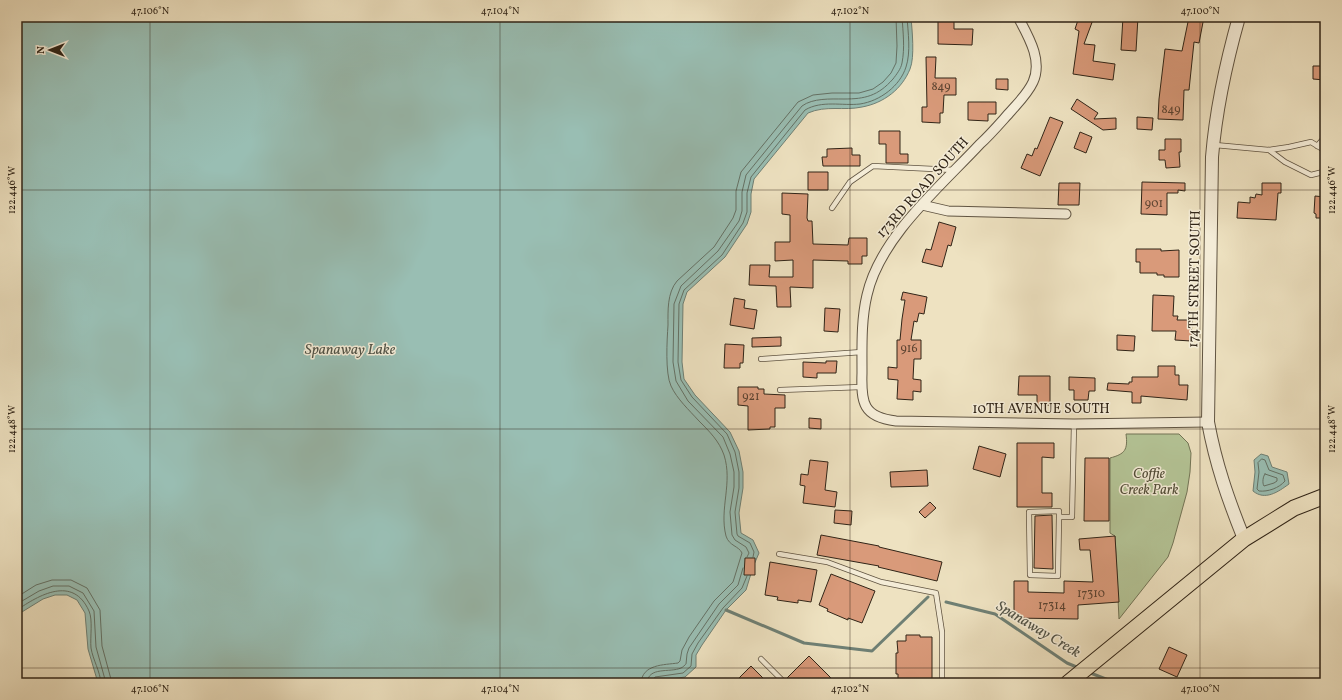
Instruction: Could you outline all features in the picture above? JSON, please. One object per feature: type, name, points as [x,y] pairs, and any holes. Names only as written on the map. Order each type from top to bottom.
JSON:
[{"type":"main road","points":[[1068,683],[1244,539],[1294,508],[1325,496]]},
{"type":"street","name":"173RD ROAD SOUTH","points":[[875,416],[866,407],[861,387],[862,336],[867,293],[884,253],[906,222],[987,138],[1029,91],[1036,74],[1034,51],[1018,17]]},
{"type":"street","name":"174TH STREET SOUTH","points":[[1239,17],[1227,57],[1219,98],[1213,145],[1208,422],[1222,481],[1244,539]]},
{"type":"street","points":[[922,205],[948,211],[1066,214]]},
{"type":"street","name":"10TH AVENUE SOUTH","points":[[875,416],[886,420],[896,421],[1074,424],[1208,422]]},
{"type":"lane","points":[[1317,146],[1325,137]]},
{"type":"lane","points":[[1213,145],[1269,150],[1311,142],[1324,150],[1325,154]]},
{"type":"lane","points":[[1269,150],[1285,162],[1311,175],[1323,172],[1325,169]]},
{"type":"lane","points":[[832,208],[850,182],[873,166],[956,170]]},
{"type":"lane","points":[[762,359],[862,352]]},
{"type":"lane","points":[[780,390],[861,387]]},
{"type":"lane","points":[[1059,517],[1072,517],[1074,424]]},
{"type":"lane","points":[[1059,511],[1059,517],[1058,576],[1030,575],[1030,512],[1059,511]]},
{"type":"lane","points":[[779,554],[827,562],[881,582],[936,593],[942,632],[942,683]]},
{"type":"lane","points":[[761,659],[785,683]]},
{"type":"green space","name":"Coffie Creek Park","points":[[1126,434],[1179,434],[1188,443],[1191,453],[1187,492],[1168,557],[1119,619],[1115,536],[1110,533],[1110,458],[1119,455],[1126,448]]},
{"type":"water","name":"Spanaway Lake","points":[[17,17],[911,17],[913,43],[912,64],[902,83],[891,94],[870,105],[855,108],[822,109],[808,113],[754,179],[751,194],[751,212],[747,224],[725,257],[687,292],[683,304],[682,362],[684,379],[695,395],[730,432],[739,451],[743,472],[743,488],[739,513],[741,533],[753,540],[759,553],[746,590],[726,610],[702,645],[696,655],[696,667],[685,677],[644,683],[98,683],[88,649],[85,613],[77,600],[67,595],[55,595],[43,599],[17,615]]},
{"type":"water","points":[[1261,454],[1268,456],[1272,467],[1287,472],[1289,484],[1276,492],[1267,495],[1258,494],[1253,491],[1255,472],[1254,460]]},
{"type":"building","points":[[938,17],[954,17],[954,29],[973,29],[972,45],[938,44]]},
{"type":"building","points":[[1079,17],[1094,17],[1084,44],[1095,45],[1093,61],[1115,64],[1113,80],[1073,74],[1079,31],[1075,29]]},
{"type":"building","points":[[1123,17],[1138,17],[1136,51],[1121,50]]},
{"type":"building","points":[[1189,17],[1204,17],[1199,43],[1194,42],[1189,90],[1184,90],[1183,120],[1158,119],[1165,49],[1182,51]]},
{"type":"building","points":[[926,57],[936,57],[935,78],[956,78],[956,95],[944,95],[943,113],[940,113],[940,123],[922,122],[922,107],[927,107]]},
{"type":"building","points":[[1313,66],[1325,66],[1325,80],[1313,79]]},
{"type":"building","points":[[996,79],[1008,79],[1008,90],[996,89]]},
{"type":"building","points":[[1077,99],[1098,113],[1094,119],[1116,118],[1116,129],[1103,130],[1071,109]]},
{"type":"building","points":[[968,102],[996,102],[996,114],[988,114],[988,121],[968,120]]},
{"type":"building","points":[[1050,117],[1063,122],[1040,176],[1021,168],[1027,154],[1032,156],[1035,148],[1037,149]]},
{"type":"building","points":[[1137,117],[1153,118],[1152,130],[1137,129]]},
{"type":"building","points":[[879,131],[900,131],[900,154],[908,154],[908,163],[886,163],[886,144],[879,144]]},
{"type":"building","points":[[1080,132],[1092,137],[1086,153],[1074,148]]},
{"type":"building","points":[[1165,139],[1181,139],[1181,152],[1179,152],[1180,167],[1166,168],[1165,160],[1159,160],[1159,150],[1165,150]]},
{"type":"building","points":[[852,148],[852,155],[860,155],[860,166],[823,166],[822,157],[827,157],[827,149]]},
{"type":"building","points":[[808,172],[828,172],[828,190],[808,190]]},
{"type":"building","points":[[1142,182],[1185,183],[1185,191],[1178,190],[1178,193],[1167,193],[1167,215],[1141,214]]},
{"type":"building","points":[[1059,183],[1080,183],[1079,205],[1058,205]]},
{"type":"building","points":[[1262,183],[1281,183],[1281,193],[1278,193],[1276,220],[1237,218],[1238,202],[1250,203],[1250,197],[1255,198],[1256,194],[1262,195]]},
{"type":"building","points":[[782,193],[808,194],[807,218],[808,221],[812,221],[813,244],[848,245],[849,238],[867,238],[867,256],[862,256],[862,264],[848,264],[848,261],[813,260],[813,288],[790,287],[791,307],[777,307],[776,286],[749,285],[750,265],[770,265],[769,277],[793,277],[793,260],[775,261],[775,242],[790,242],[790,215],[782,214]]},
{"type":"building","points":[[1315,196],[1325,197],[1325,218],[1316,218],[1316,214],[1314,213]]},
{"type":"building","points":[[939,222],[956,227],[951,246],[948,245],[942,267],[922,262],[926,249],[931,250]]},
{"type":"building","points":[[1136,249],[1161,249],[1161,251],[1179,250],[1179,277],[1164,277],[1164,275],[1157,275],[1157,273],[1140,273],[1140,262],[1136,262]]},
{"type":"building","points":[[903,292],[927,297],[924,314],[919,313],[917,322],[914,321],[911,340],[921,340],[921,359],[914,359],[913,379],[921,380],[921,392],[913,391],[913,400],[897,399],[898,380],[888,379],[888,367],[897,368],[897,340],[900,340],[905,300],[901,300]]},
{"type":"building","points":[[1153,295],[1174,296],[1173,316],[1178,316],[1177,320],[1192,320],[1191,341],[1175,340],[1176,331],[1152,331]]},
{"type":"building","points":[[734,298],[745,300],[744,308],[757,310],[754,329],[730,325]]},
{"type":"building","points":[[825,308],[840,309],[838,332],[824,331]]},
{"type":"building","points":[[1117,335],[1135,336],[1134,351],[1117,350]]},
{"type":"building","points":[[781,337],[781,346],[752,347],[752,338]]},
{"type":"building","points":[[725,344],[744,345],[743,363],[740,363],[740,368],[724,368]]},
{"type":"building","points":[[826,361],[837,361],[836,373],[817,373],[817,378],[803,377],[803,362],[826,363]]},
{"type":"building","points":[[1158,366],[1175,366],[1175,375],[1179,375],[1179,385],[1188,385],[1187,400],[1141,396],[1141,403],[1132,403],[1132,392],[1107,390],[1108,383],[1129,384],[1129,382],[1132,382],[1132,377],[1158,377]]},
{"type":"building","points":[[1019,376],[1050,376],[1050,405],[1037,405],[1037,395],[1018,395]]},
{"type":"building","points":[[1069,377],[1095,378],[1095,391],[1089,391],[1088,400],[1074,400],[1074,390],[1069,390]]},
{"type":"building","points":[[738,387],[758,387],[758,389],[764,389],[764,394],[785,395],[785,408],[775,408],[775,427],[770,427],[770,429],[748,430],[748,406],[738,405]]},
{"type":"building","points":[[809,418],[821,419],[821,429],[809,428]]},
{"type":"building","points":[[1017,443],[1054,443],[1054,458],[1042,457],[1042,493],[1052,493],[1052,507],[1017,507]]},
{"type":"building","points":[[979,446],[1006,454],[1000,477],[973,469]]},
{"type":"building","points":[[1085,458],[1109,458],[1109,521],[1084,521]]},
{"type":"building","points":[[810,460],[828,462],[825,490],[837,492],[835,507],[803,503],[805,486],[800,485],[801,474],[808,475]]},
{"type":"building","points":[[927,470],[928,486],[891,487],[890,472]]},
{"type":"building","points":[[930,502],[936,508],[925,518],[919,512]]},
{"type":"building","points":[[835,510],[852,511],[851,525],[834,523]]},
{"type":"building","points":[[1052,515],[1053,569],[1034,568],[1035,516]]},
{"type":"building","points":[[821,535],[879,546],[942,562],[937,581],[878,567],[879,566],[817,555]]},
{"type":"building","points":[[1115,536],[1119,602],[1078,605],[1078,619],[1014,618],[1014,581],[1028,581],[1028,592],[1064,593],[1064,581],[1093,582],[1090,550],[1080,550],[1079,539]]},
{"type":"building","points":[[745,558],[755,558],[755,575],[744,575]]},
{"type":"building","points":[[770,562],[817,570],[811,602],[798,600],[798,603],[777,600],[778,597],[765,595]]},
{"type":"building","points":[[831,574],[875,591],[862,623],[848,618],[848,620],[827,611],[828,609],[819,605]]},
{"type":"building","points":[[906,635],[932,637],[932,683],[898,683],[898,674],[896,674],[896,653],[898,653],[897,641],[906,641]]},
{"type":"building","points":[[1169,647],[1187,655],[1177,677],[1159,669]]},
{"type":"building","points":[[809,656],[836,683],[789,683],[786,679]]},
{"type":"building","points":[[751,666],[768,683],[734,683]]},
{"type":"waterway","name":"Spanaway Creek","points":[[726,610],[804,643],[872,651],[928,597]]},
{"type":"waterway","name":"Spanaway Creek","points":[[946,602],[995,614],[1067,663],[1079,668]]},
{"type":"waterway","name":"Spanaway Creek","points":[[1088,672],[1116,683]]}]
